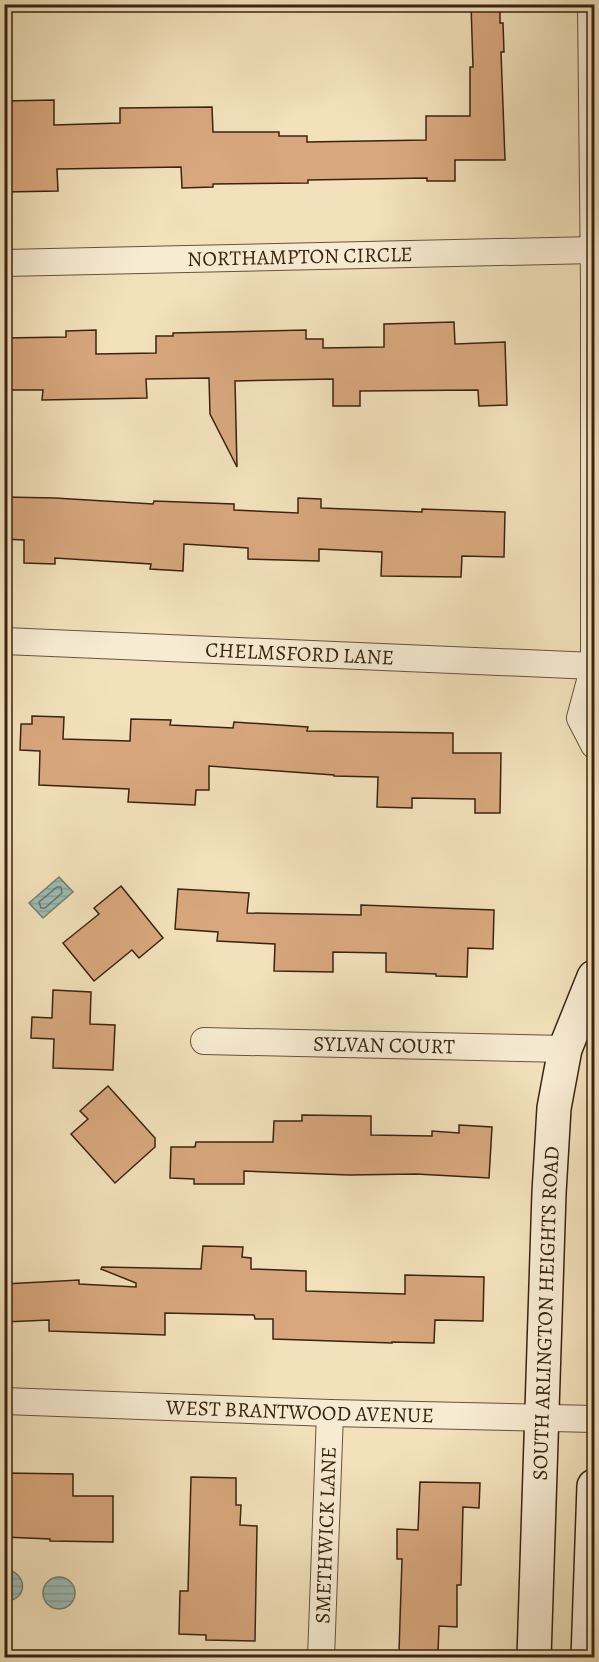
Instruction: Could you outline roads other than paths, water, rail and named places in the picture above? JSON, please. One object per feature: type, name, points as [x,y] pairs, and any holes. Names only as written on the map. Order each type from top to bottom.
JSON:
[{"type":"main road","name":"SOUTH ARLINGTON HEIGHTS ROAD","points":[[534,1658],[549,1193],[554,1108],[565,1049],[594,977]]},
{"type":"main road","points":[[588,1658],[594,1486]]},
{"type":"street","points":[[591,4],[594,250],[594,667],[580,718],[594,745]]},
{"type":"street","name":"NORTHAMPTON CIRCLE","points":[[4,262],[594,250]]},
{"type":"street","name":"CHELMSFORD LANE","points":[[4,641],[594,667]]},
{"type":"street","name":"SYLVAN COURT","points":[[204,1041],[565,1049]]},
{"type":"street","name":"WEST BRANTWOOD AVENUE","points":[[4,1401],[330,1413],[594,1419]]},
{"type":"street","name":"SMETHWICK LANE","points":[[321,1658],[330,1413]]},
{"type":"water","points":[[59,877],[73,892],[43,918],[29,903]]},
{"type":"water","points":[[4,1569],[12,1571],[21,1580],[21,1592],[13,1600],[5,1601]]},
{"type":"water","points":[[59,1577],[70,1582],[75,1593],[70,1604],[59,1609],[48,1604],[43,1593],[48,1582]]}]
